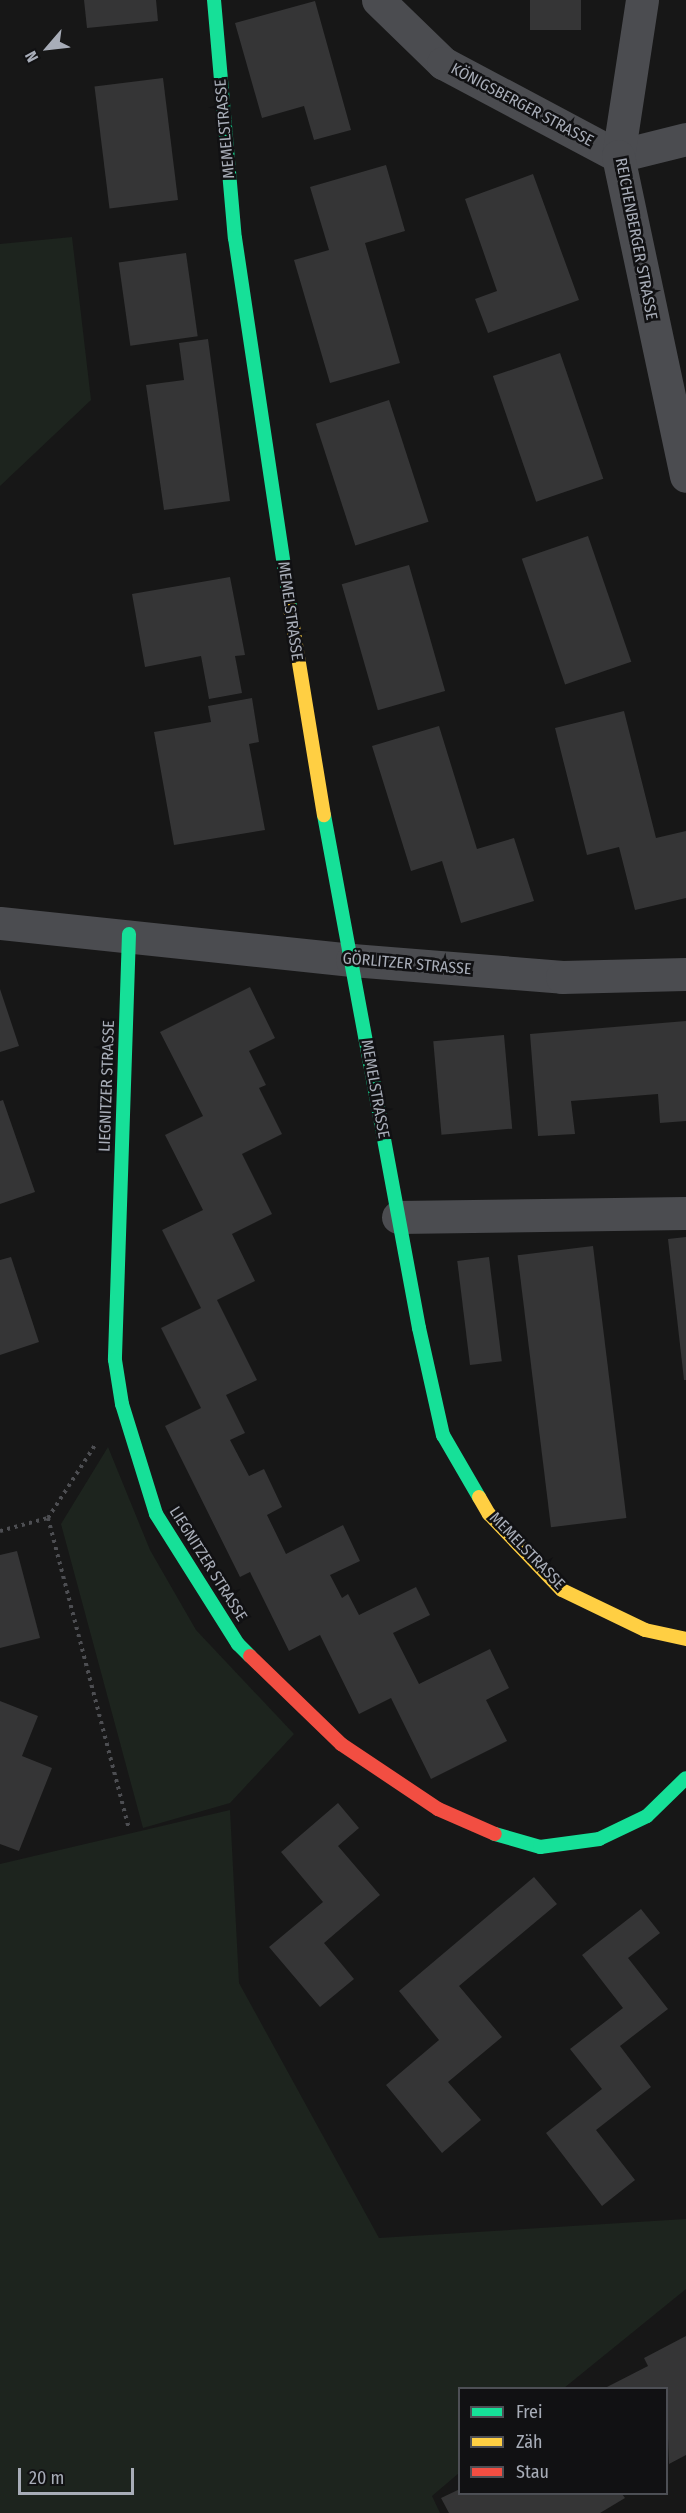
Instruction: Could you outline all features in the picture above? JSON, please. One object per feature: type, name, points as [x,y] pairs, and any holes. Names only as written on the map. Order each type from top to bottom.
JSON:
[{"type":"street","name":"MEMELSTRASSE","points":[[214,0],[237,250],[307,720],[398,1217],[443,1434],[489,1514],[562,1590],[645,1630],[686,1639]]},
{"type":"street","name":"KÖNIGSBERGER STRASSE","points":[[378,0],[443,63],[618,156]]},
{"type":"street","name":"REICHENBERGER STRASSE","points":[[642,0],[618,156],[686,476]]},
{"type":"street","points":[[618,156],[686,139]]},
{"type":"street","name":"GÖRLITZER STRASSE","points":[[0,923],[129,934],[352,960],[562,977],[686,974]]},
{"type":"street","name":"LIEGNITZER STRASSE","points":[[129,934],[115,1360],[122,1404],[156,1514],[238,1644],[341,1744],[438,1809],[496,1836],[540,1847],[599,1839],[647,1816],[686,1778]]},
{"type":"street","points":[[398,1217],[686,1213]]},
{"type":"path","points":[[0,1531],[48,1518],[122,1404]]},
{"type":"path","points":[[48,1518],[129,1830]]},
{"type":"shaded area","points":[[72,237],[91,400],[0,486],[0,244]]},
{"type":"shaded area","points":[[108,1447],[150,1550],[196,1630],[294,1734],[230,1803],[143,1828],[61,1524]]},
{"type":"shaded area","points":[[230,1810],[239,1983],[379,2238],[686,2219],[686,2289],[565,2387],[458,2387],[458,2474],[432,2496],[440,2513],[0,2513],[0,1864]]},
{"type":"building","points":[[84,0],[156,0],[158,21],[87,28]]},
{"type":"building","points":[[530,0],[581,0],[581,30],[530,30]]},
{"type":"building","points":[[315,1],[351,130],[314,140],[304,106],[262,118],[235,23]]},
{"type":"building","points":[[163,78],[178,200],[110,208],[95,86]]},
{"type":"building","points":[[386,165],[405,231],[365,243],[400,363],[330,383],[294,260],[329,250],[310,187]]},
{"type":"building","points":[[533,174],[579,300],[488,333],[475,299],[497,291],[465,199]]},
{"type":"building","points":[[186,253],[198,336],[130,346],[119,262]]},
{"type":"building","points":[[208,339],[230,501],[164,510],[146,385],[184,380],[179,343]]},
{"type":"building","points":[[560,353],[603,479],[536,502],[493,376]]},
{"type":"building","points":[[389,400],[429,522],[355,546],[316,424]]},
{"type":"building","points":[[588,536],[631,662],[565,685],[522,559]]},
{"type":"building","points":[[409,565],[445,691],[378,710],[342,584]]},
{"type":"building","points":[[230,577],[245,655],[235,656],[242,693],[209,699],[201,656],[145,667],[132,594]]},
{"type":"building","points":[[252,698],[259,742],[249,744],[265,830],[174,845],[154,732],[211,722],[208,706]]},
{"type":"building","points":[[624,711],[656,838],[686,831],[686,898],[635,910],[619,847],[587,855],[555,728]]},
{"type":"building","points":[[439,726],[477,849],[514,838],[534,901],[461,923],[442,861],[411,871],[372,746]]},
{"type":"building","points":[[250,987],[275,1038],[249,1051],[266,1085],[259,1088],[282,1134],[242,1154],[272,1214],[232,1234],[255,1281],[217,1300],[257,1380],[226,1395],[245,1433],[230,1440],[249,1476],[264,1469],[282,1507],[267,1515],[286,1554],[343,1525],[360,1561],[330,1575],[342,1598],[348,1594],[359,1615],[416,1587],[430,1615],[393,1633],[419,1684],[490,1649],[509,1688],[486,1700],[507,1741],[431,1779],[391,1698],[359,1714],[320,1635],[289,1651],[250,1572],[240,1577],[165,1426],[201,1408],[161,1328],[201,1308],[162,1230],[203,1210],[165,1135],[203,1116],[160,1032]]},
{"type":"building","points":[[0,989],[19,1046],[0,1052]]},
{"type":"building","points":[[686,1021],[686,1121],[660,1123],[658,1094],[571,1101],[575,1134],[538,1136],[530,1034]]},
{"type":"building","points":[[504,1035],[512,1129],[441,1135],[433,1041]]},
{"type":"building","points":[[3,1100],[35,1192],[0,1204],[0,1101]]},
{"type":"building","points":[[686,1237],[686,1380],[684,1380],[668,1239]]},
{"type":"building","points":[[593,1246],[626,1518],[551,1527],[518,1255]]},
{"type":"building","points":[[11,1257],[39,1342],[0,1355],[0,1260]]},
{"type":"building","points":[[489,1257],[502,1361],[470,1365],[457,1261]]},
{"type":"building","points":[[17,1551],[40,1638],[0,1648],[0,1555]]},
{"type":"building","points":[[0,1701],[38,1716],[22,1756],[52,1768],[19,1851],[0,1844]]},
{"type":"building","points":[[338,1803],[359,1828],[338,1846],[380,1895],[324,1943],[354,1979],[320,2007],[269,1947],[323,1902],[281,1852]]},
{"type":"building","points":[[534,1877],[557,1904],[459,1986],[502,2037],[448,2082],[481,2120],[442,2153],[386,2085],[439,2040],[399,1991]]},
{"type":"building","points":[[641,1909],[660,1933],[628,1958],[668,2009],[620,2046],[651,2087],[596,2130],[635,2180],[602,2206],[546,2133],[602,2089],[570,2049],[623,2008],[582,1955]]},
{"type":"building","points":[[686,2336],[686,2455],[669,2464],[668,2387],[607,2387],[648,2366],[644,2358]]},
{"type":"building","points":[[458,2490],[458,2495],[623,2495],[625,2498],[600,2513],[449,2513],[441,2498]]},
{"type":"traffic: fast","points":[[214,0],[235,238],[290,608]]},
{"type":"traffic: fast","points":[[324,815],[419,1328],[443,1435],[479,1497]]},
{"type":"traffic: fast","points":[[129,934],[115,1360],[122,1404],[156,1514],[238,1644],[250,1656]]},
{"type":"traffic: fast","points":[[495,1834],[540,1847],[599,1839],[647,1816],[686,1778]]},
{"type":"traffic: slow","points":[[290,608],[324,815]]},
{"type":"traffic: slow","points":[[479,1497],[489,1514],[562,1590],[645,1630],[686,1639]]},
{"type":"traffic: jam","points":[[250,1656],[341,1744],[438,1809],[495,1834]]}]
